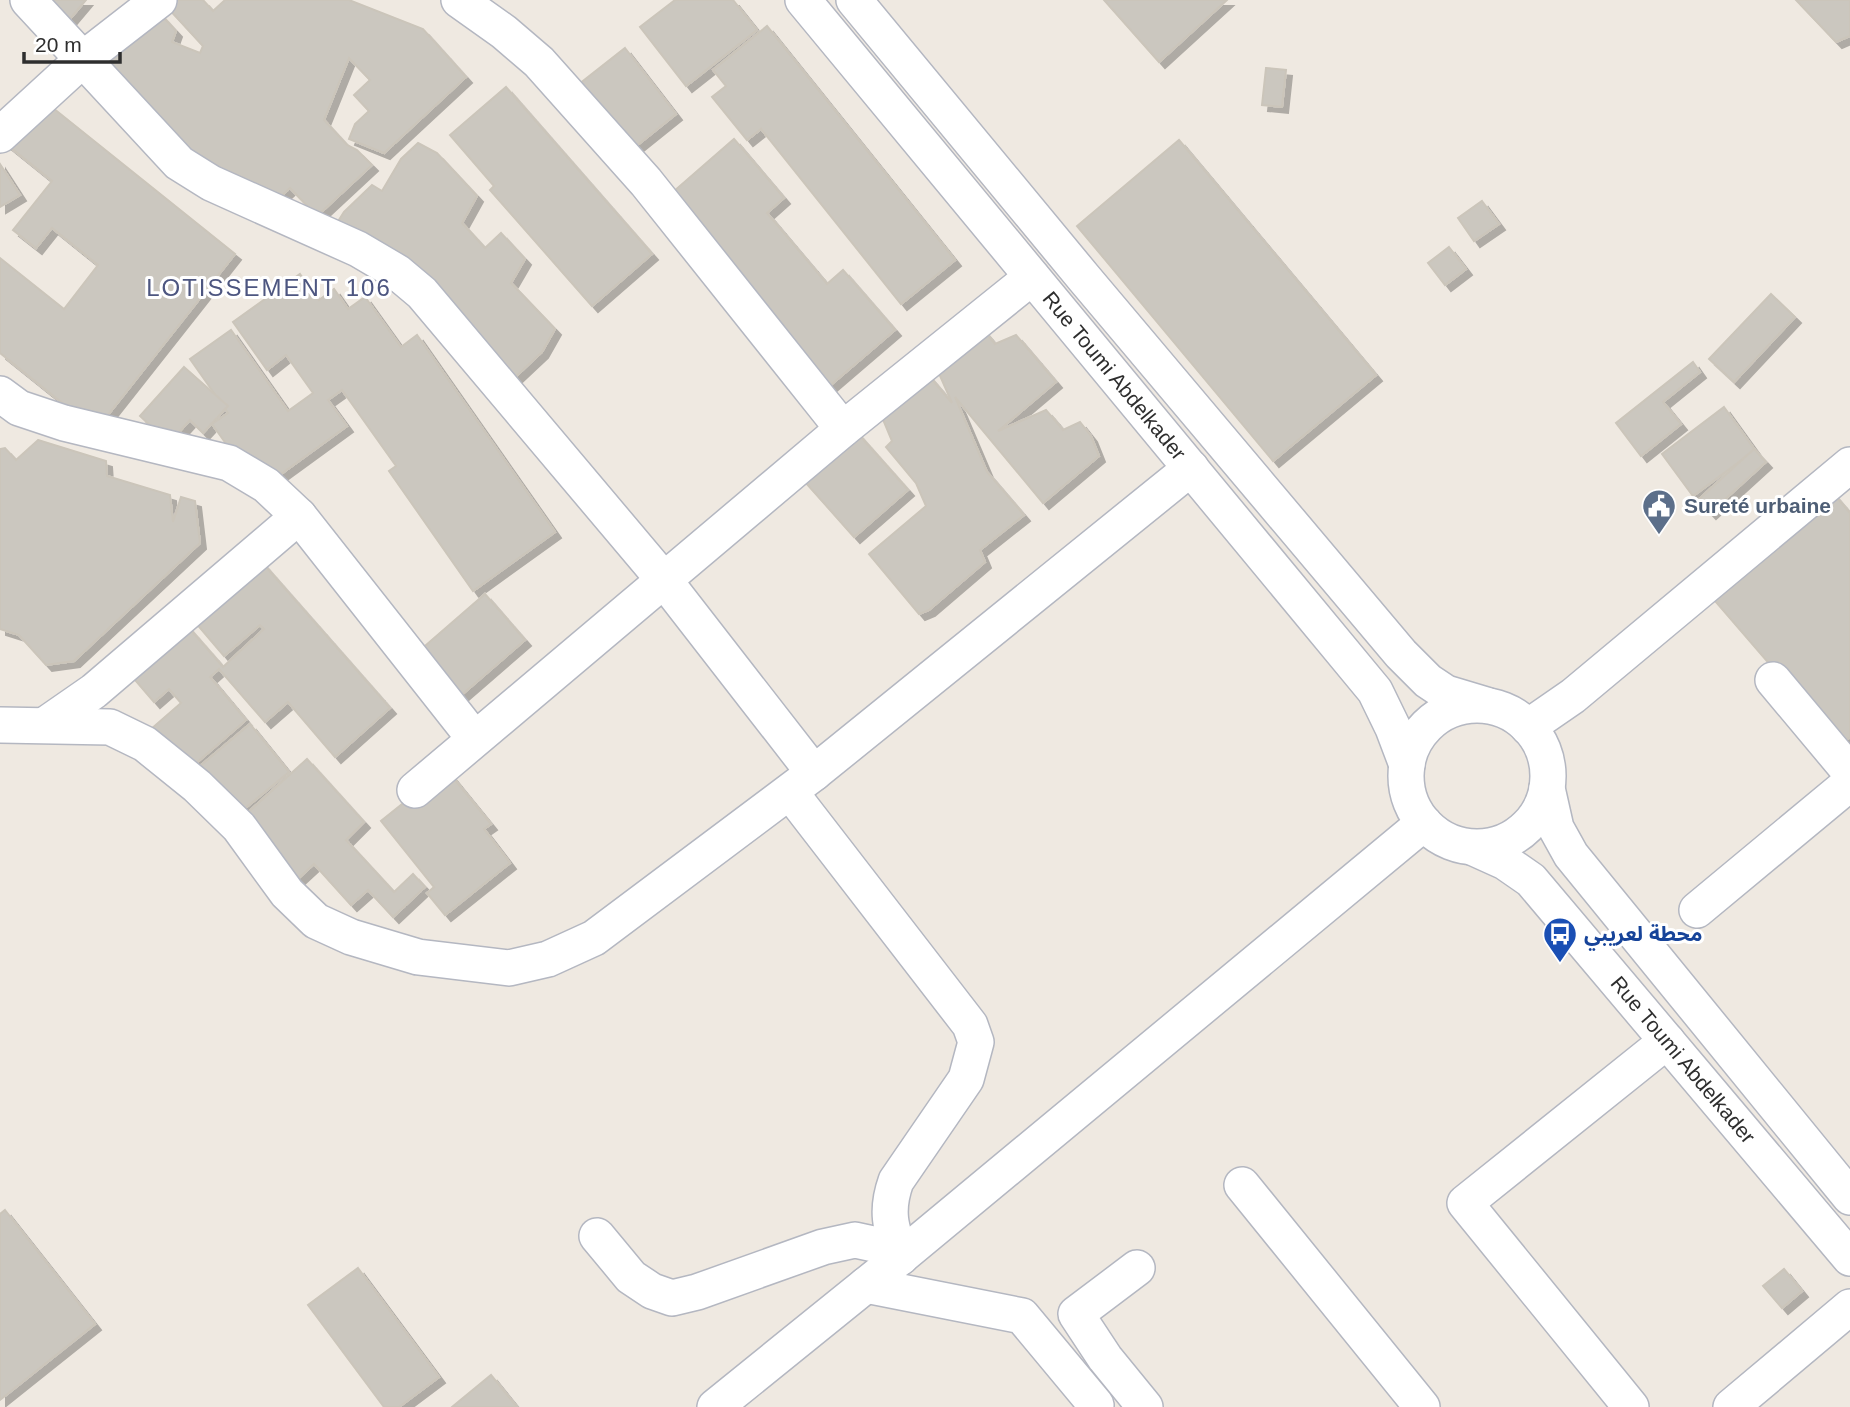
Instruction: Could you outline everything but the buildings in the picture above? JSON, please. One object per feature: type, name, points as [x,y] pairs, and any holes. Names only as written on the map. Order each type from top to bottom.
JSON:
[{"type":"street","points":[[29,0],[179,163],[211,183],[358,249],[397,272],[422,293],[664,580],[970,1025],[976,1042],[966,1079],[896,1181],[890,1199],[890,1223],[901,1257]]},
{"type":"street","points":[[0,135],[83,59],[159,0]]},
{"type":"street","points":[[459,0],[504,32],[539,62],[646,182],[843,429]]},
{"type":"street","name":"Rue Toumi Abdelkader","points":[[803,0],[1375,691],[1407,765]]},
{"type":"street","name":"Rue Toumi Abdelkader","points":[[854,0],[1401,654],[1428,681],[1446,693],[1486,705]]},
{"type":"street","points":[[415,790],[843,429],[1032,277]]},
{"type":"street","points":[[0,394],[19,408],[64,423],[229,463],[266,485],[299,516],[474,738]]},
{"type":"street","points":[[1528,727],[1573,696],[1850,465]]},
{"type":"street","points":[[0,725],[110,727],[145,744],[197,786],[239,827],[287,893],[316,920],[351,937],[418,957],[509,968],[548,959],[594,938],[802,783],[1191,468]]},
{"type":"street","points":[[46,725],[94,691],[299,516]]},
{"type":"street","points":[[1697,910],[1848,787],[1773,680]]},
{"type":"street","points":[[1486,705],[1508,712],[1528,727],[1542,747],[1547,763],[1547,788],[1539,811],[1523,831],[1499,844],[1474,848],[1450,842],[1429,830],[1416,813],[1407,790],[1407,765],[1414,742],[1439,716],[1462,706],[1486,705]]},
{"type":"street","name":"Rue Toumi Abdelkader","points":[[1547,788],[1556,828],[1571,855],[1850,1197]]},
{"type":"street","points":[[715,1407],[901,1257],[1424,823]]},
{"type":"street","name":"Rue Toumi Abdelkader","points":[[1474,848],[1505,862],[1531,880],[1850,1258]]},
{"type":"street","points":[[1631,1407],[1465,1203],[1667,1041]]},
{"type":"street","points":[[1242,1185],[1417,1405]]},
{"type":"street","points":[[597,1236],[631,1277],[652,1292],[672,1297],[697,1292],[823,1247],[855,1240],[878,1245],[901,1257]]},
{"type":"street","points":[[1137,1268],[1076,1314],[1105,1358],[1145,1407]]},
{"type":"street","points":[[866,1284],[1022,1316],[1095,1407]]},
{"type":"street","points":[[1731,1407],[1850,1307]]},
{"type":"place","name":"Sureté urbaine","points":[[1659,536]]},
{"type":"place","name":"محطة لعريبي","points":[[1560,964]]},
{"type":"district","name":"LOTISSEMENT 106","points":[[269,288]]}]
